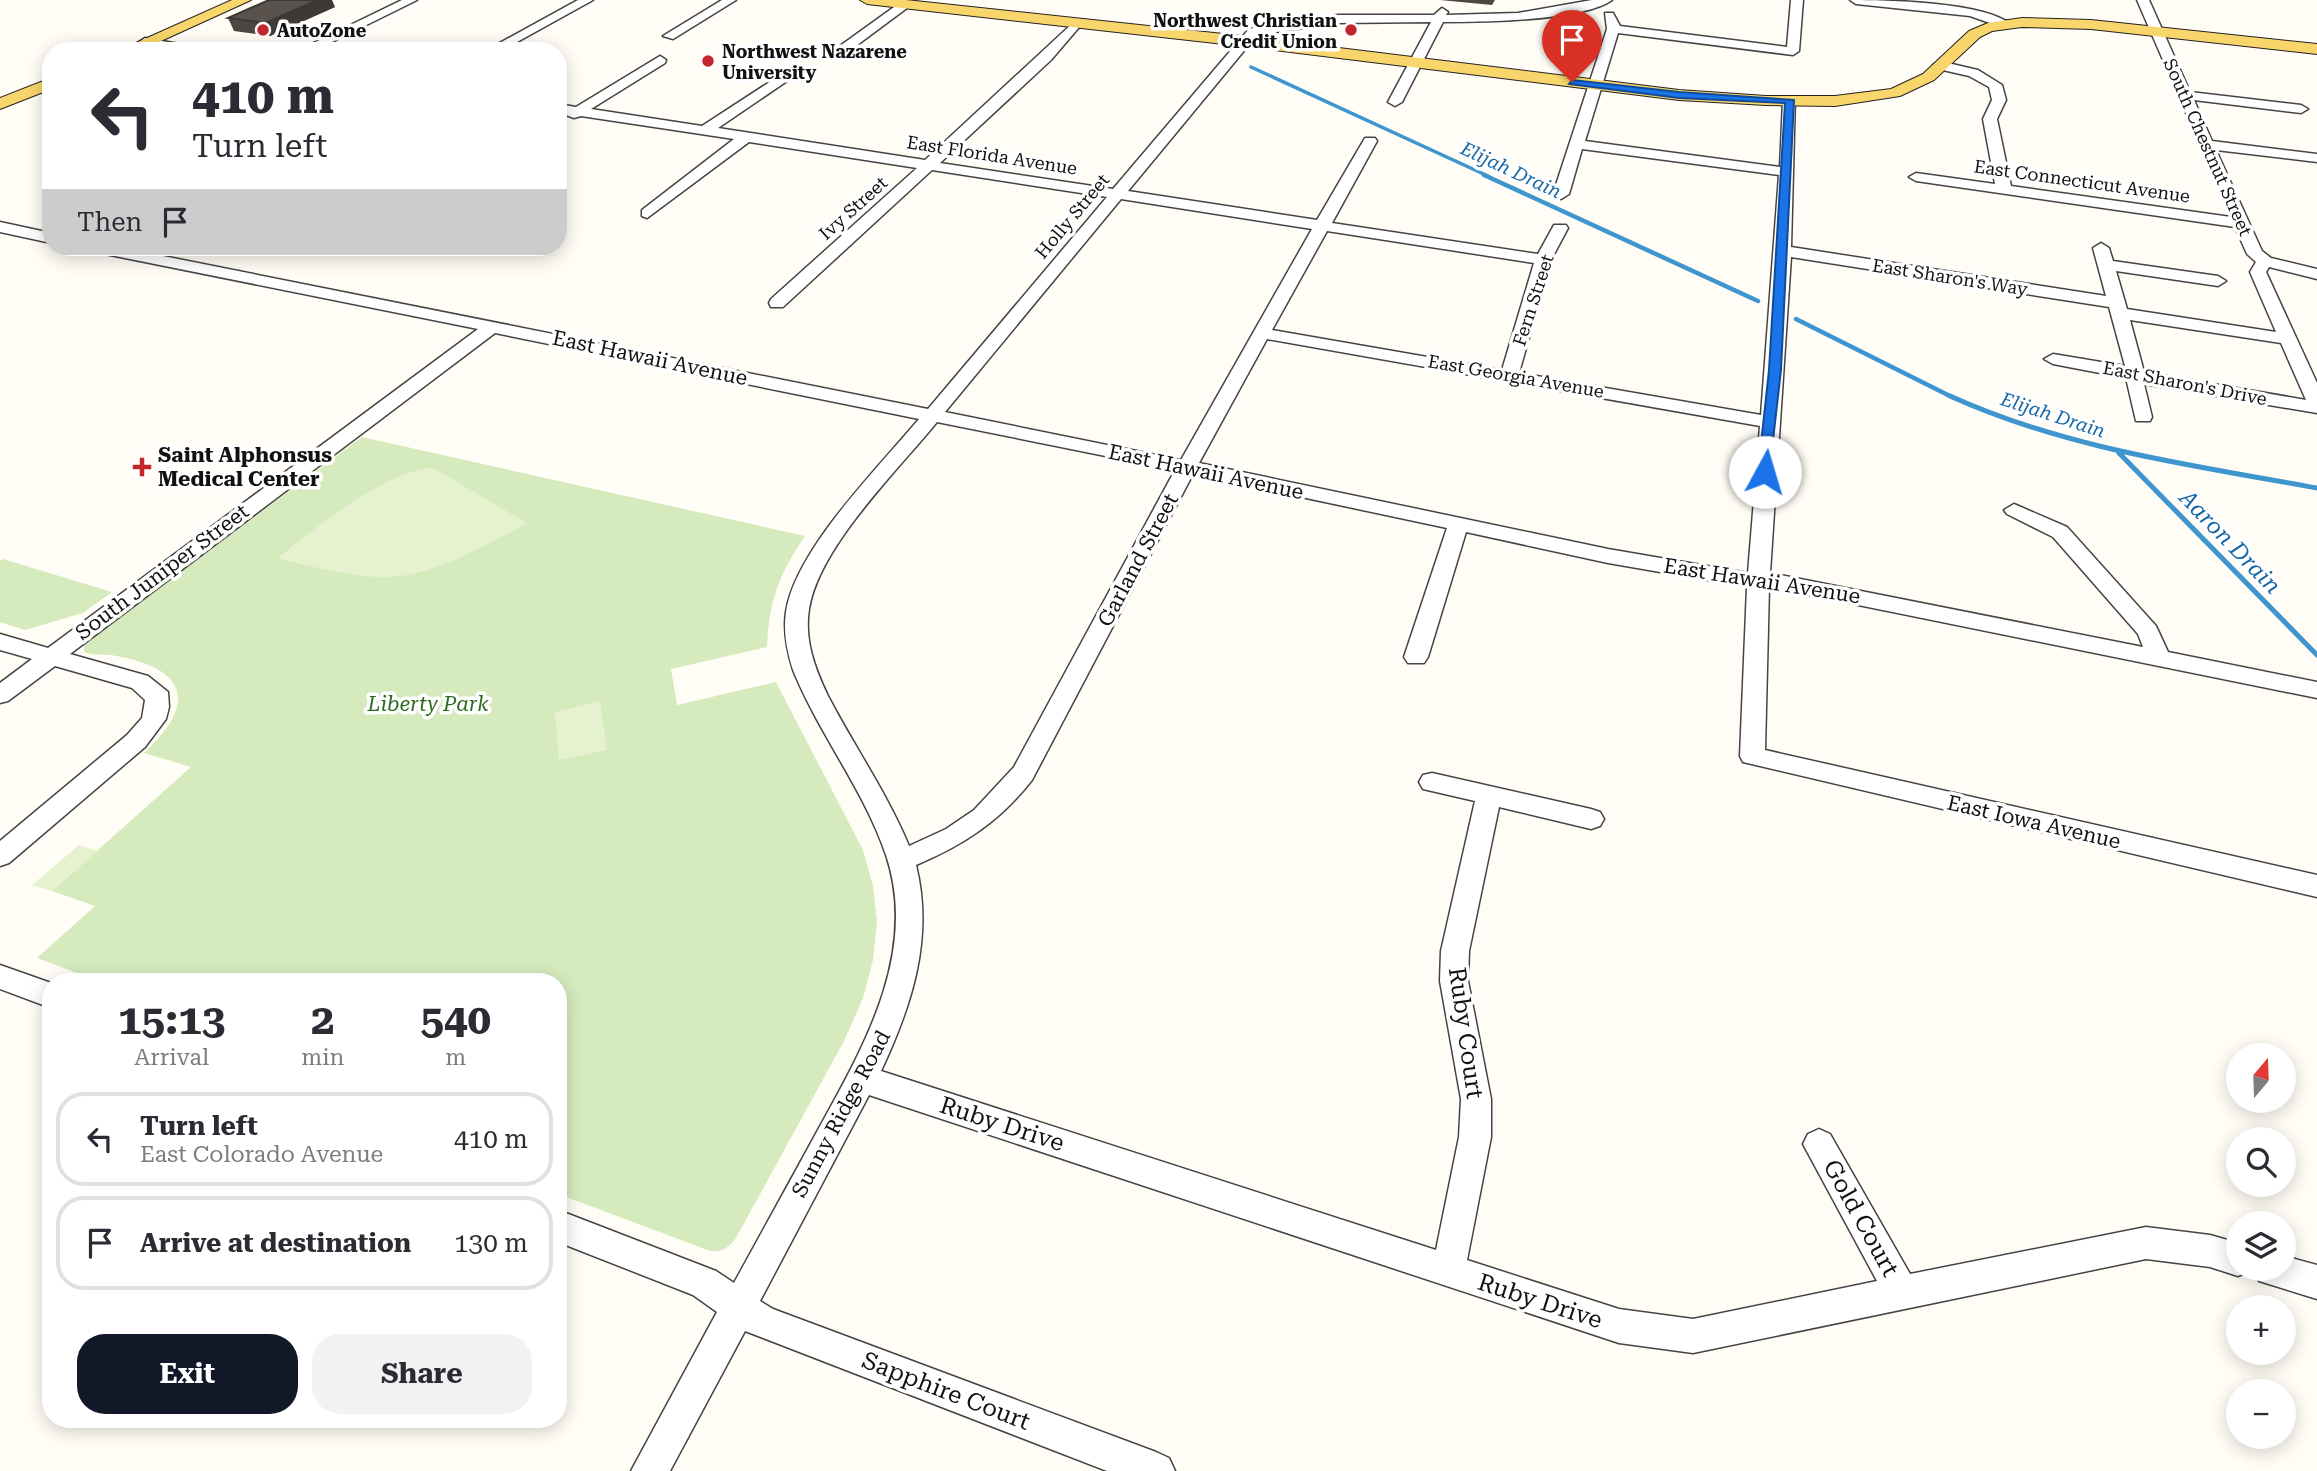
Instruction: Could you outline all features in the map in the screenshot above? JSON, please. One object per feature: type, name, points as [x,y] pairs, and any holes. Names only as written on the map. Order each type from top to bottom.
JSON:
[{"type":"main road","points":[[145,42],[244,0]]},
{"type":"main road","points":[[867,0],[1075,25],[1242,41],[1679,95],[1790,100],[1859,98],[1898,92],[1915,86],[1964,39],[2004,24],[2063,22],[2317,49]]},
{"type":"main road","points":[[0,104],[42,87]]},
{"type":"street","points":[[322,42],[411,0]]},
{"type":"street","points":[[508,42],[587,0]]},
{"type":"street","points":[[669,36],[730,0]]},
{"type":"street","points":[[1591,5],[1606,0]]},
{"type":"street","points":[[1613,29],[1793,51],[1797,0]]},
{"type":"street","points":[[1856,0],[1972,13],[2004,24]]},
{"type":"street","points":[[1969,0],[1972,13]]},
{"type":"street","name":"South Chestnut Street","points":[[2143,0],[2255,254],[2266,261]]},
{"type":"street","points":[[837,54],[905,5]]},
{"type":"street","points":[[1561,194],[1613,29],[1612,19],[1591,5]]},
{"type":"street","name":"Holly Street","points":[[931,415],[1242,41],[1291,14],[1370,9],[1544,13],[1591,5]]},
{"type":"street","points":[[1395,102],[1443,12]]},
{"type":"street","name":"Ivy Street","points":[[777,303],[1047,57],[1075,25]]},
{"type":"street","points":[[567,118],[660,60]]},
{"type":"street","points":[[1939,65],[1985,78],[1995,85],[1999,100],[1992,109],[1990,119],[2004,189]]},
{"type":"street","points":[[706,130],[788,74]]},
{"type":"street","points":[[2185,95],[2301,109]]},
{"type":"street","points":[[1759,580],[1766,449],[1771,422],[1783,251],[1790,100]]},
{"type":"street","name":"East Florida Avenue","points":[[567,109],[1544,260]]},
{"type":"street","points":[[647,214],[746,137]]},
{"type":"street","name":"Garland Street","points":[[901,860],[943,844],[984,819],[1017,782],[1261,332],[1370,141]]},
{"type":"street","points":[[1577,144],[1786,172]]},
{"type":"street","points":[[2209,145],[2317,158]]},
{"type":"street","name":"East Connecticut Avenue","points":[[1916,177],[2241,223]]},
{"type":"street","points":[[0,227],[42,236]]},
{"type":"street","name":"Fern Street","points":[[1510,374],[1544,260],[1560,228]]},
{"type":"street","name":"East Sharon's Way","points":[[1783,251],[2288,339]]},
{"type":"street","name":"East Hawaii Avenue","points":[[140,256],[1188,467],[1458,526],[1737,580],[1786,582],[2317,690]]},
{"type":"street","points":[[2143,417],[2104,257],[2218,281]]},
{"type":"street","points":[[2317,274],[2266,261],[2258,272],[2313,386],[2317,405]]},
{"type":"street","name":"South Juniper Street","points":[[0,695],[492,326]]},
{"type":"street","name":"East Georgia Avenue","points":[[1261,332],[1771,422]]},
{"type":"street","name":"East Sharon's Drive","points":[[2053,359],[2155,381],[2317,405]]},
{"type":"street","name":"Sunny Ridge Road","points":[[650,1471],[862,1079],[888,1026],[905,973],[911,920],[901,860],[871,795],[814,691],[800,657],[796,627],[801,594],[814,564],[853,510],[931,415]]},
{"type":"street","points":[[2014,510],[2060,532],[2148,631],[2160,660]]},
{"type":"street","points":[[1416,657],[1458,526]]},
{"type":"street","name":"East Iowa Avenue","points":[[1759,580],[1752,755],[2317,886]]},
{"type":"street","points":[[0,642],[141,682],[156,691],[159,706],[154,722],[136,741],[0,856]]},
{"type":"street","points":[[1432,782],[1591,818]]},
{"type":"street","name":"Ruby Court","points":[[1448,1272],[1475,1137],[1476,1099],[1454,981],[1455,951],[1489,794]]},
{"type":"street","points":[[0,977],[42,993]]},
{"type":"street","name":"Ruby Drive","points":[[862,1079],[1619,1326],[1693,1336],[2146,1243],[2226,1256]]},
{"type":"street","name":"Gold Court","points":[[1819,1143],[1902,1293]]},
{"type":"street","name":"Sapphire Court","points":[[567,1230],[704,1283],[762,1322],[1156,1471]]},
{"type":"street","points":[[2296,1278],[2316,1285]]},
{"type":"green space","name":"Liberty Park","points":[[362,437],[805,536],[788,563],[777,588],[770,616],[767,647],[671,669],[677,705],[776,682],[863,850],[873,886],[877,921],[873,960],[863,998],[844,1041],[736,1238],[725,1249],[710,1251],[567,1197],[567,973],[77,973],[37,958],[95,906],[52,891],[191,767],[144,753],[162,734],[173,717],[178,702],[176,689],[169,677],[136,660],[84,652],[84,644]]},
{"type":"green space","points":[[433,468],[527,523],[452,561],[407,575],[359,575],[278,558],[331,517],[373,490],[414,471]]},
{"type":"green space","points":[[3,559],[112,592],[83,613],[25,630],[0,622],[0,561]]},
{"type":"green space","points":[[600,701],[607,750],[559,760],[555,712]]},
{"type":"green space","points":[[79,845],[98,851],[52,891],[32,885]]},
{"type":"building","points":[[269,0],[318,0],[265,23],[228,18]]},
{"type":"waterway","name":"Elijah Drain","points":[[1251,67],[1488,176]]},
{"type":"waterway","name":"Elijah Drain","points":[[1484,175],[1758,301]]},
{"type":"waterway","name":"Elijah Drain","points":[[1796,319],[1950,396]]},
{"type":"waterway","name":"Elijah Drain","points":[[1950,396],[2039,430],[2085,442],[2177,463],[2317,488]]},
{"type":"waterway","name":"Elijah Drain","points":[[1950,396],[1954,398]]},
{"type":"waterway","name":"Aaron Drain","points":[[2119,453],[2317,655]]},
{"type":"place","name":"AutoZone","points":[[263,30]]},
{"type":"place","name":"Northwest Christian Credit Union","points":[[1351,30]]},
{"type":"place","name":"Northwest Nazarene University","points":[[708,61]]},
{"type":"place","name":"Saint Alphonsus Medical Center","points":[[142,467]]},
{"type":"route","points":[[1572,82],[1679,95],[1790,100],[1783,251],[1765,472]]}]
